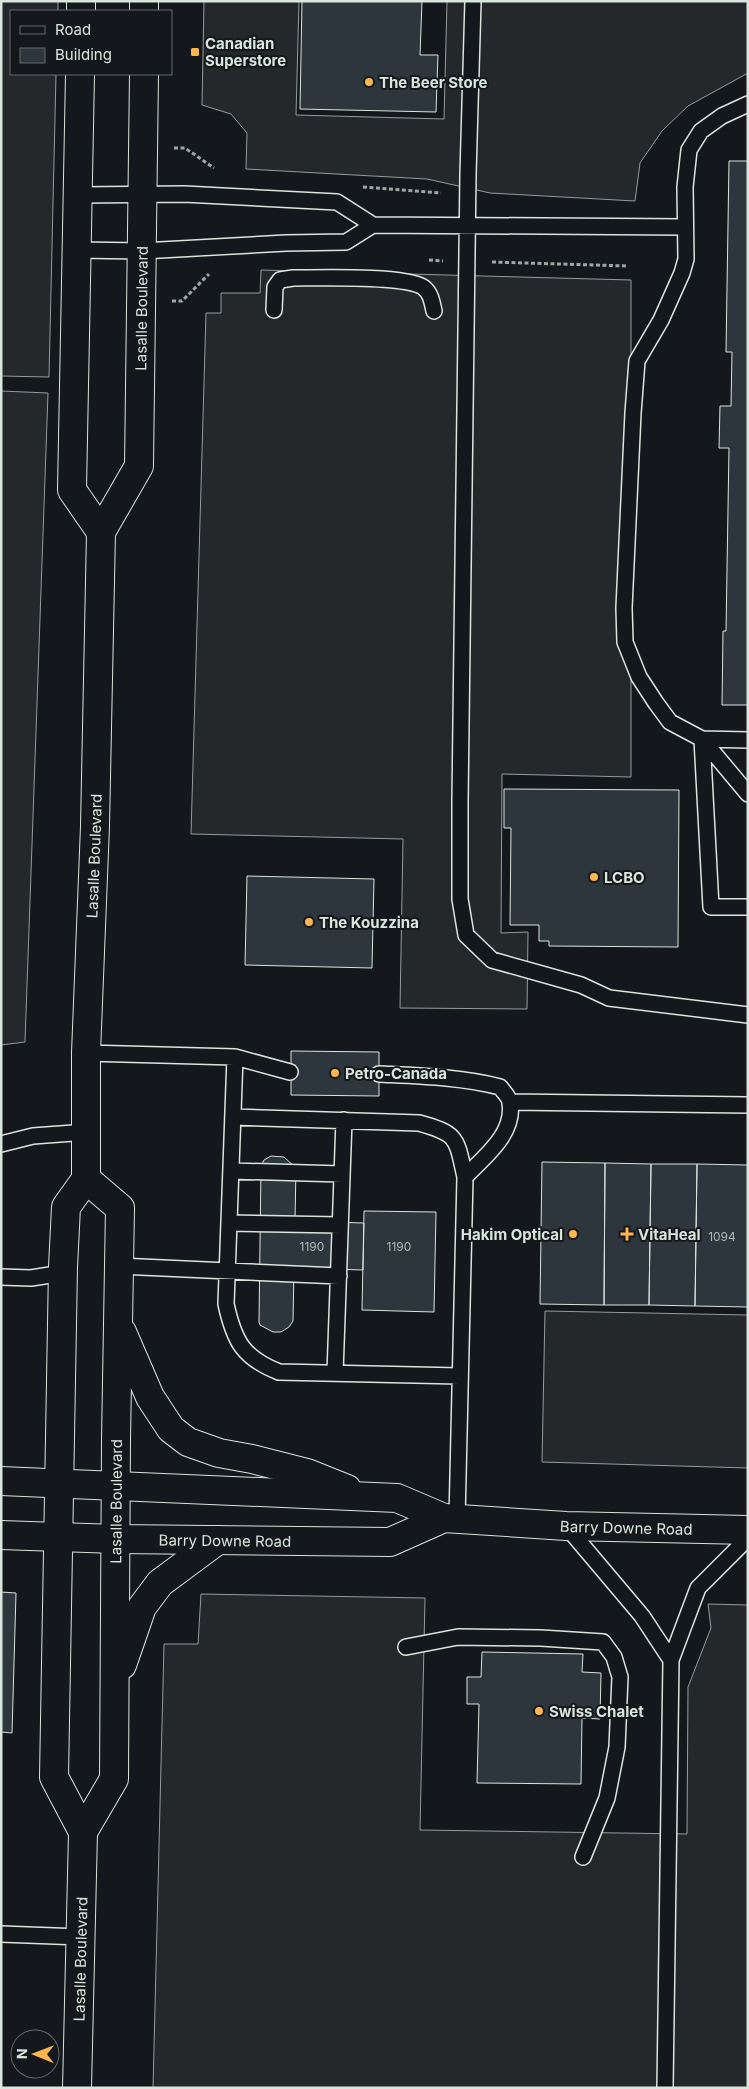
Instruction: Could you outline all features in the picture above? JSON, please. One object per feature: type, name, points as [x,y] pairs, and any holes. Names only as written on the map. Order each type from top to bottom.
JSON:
[{"type":"main road","points":[[80,75],[72,490],[101,532]]},
{"type":"main road","name":"Lasalle Boulevard","points":[[77,2088],[83,1832],[54,1777],[63,1273],[66,1207],[86,1179],[86,1053],[95,826],[101,532],[139,466],[144,75]]},
{"type":"main road","name":"Lasalle Boulevard","points":[[83,1832],[114,1779],[120,1208],[86,1179]]},
{"type":"main road","points":[[118,1321],[150,1397],[171,1429],[188,1442],[219,1453],[307,1473],[367,1497]]},
{"type":"main road","name":"Barry Downe Road","points":[[1,1481],[397,1498],[450,1519],[566,1526],[748,1530]]},
{"type":"main road","name":"Barry Downe Road","points":[[1,1535],[390,1542],[450,1519]]},
{"type":"main road","points":[[115,1685],[142,1607],[160,1584],[218,1540]]},
{"type":"lane","points":[[473,1],[460,801],[460,899],[466,935],[492,960],[581,985],[609,998],[748,1015]]},
{"type":"lane","points":[[748,104],[722,116],[701,131],[689,150],[685,187],[686,259],[682,273],[660,320],[637,361],[624,608],[625,642],[639,677],[670,722],[702,739],[748,794]]},
{"type":"lane","points":[[78,195],[184,194],[337,202],[373,225],[685,227]]},
{"type":"lane","points":[[77,250],[142,251],[286,243],[346,242],[373,225]]},
{"type":"lane","points":[[274,310],[275,288],[280,280],[293,278],[381,279],[407,282],[423,287],[431,296],[434,311]]},
{"type":"lane","points":[[702,739],[748,740]]},
{"type":"lane","points":[[702,739],[711,907],[748,907]]},
{"type":"lane","points":[[86,1053],[235,1057],[290,1072]]},
{"type":"lane","points":[[235,1057],[226,1304],[231,1326],[242,1348],[259,1364],[279,1372],[460,1376]]},
{"type":"lane","points":[[379,1074],[480,1082],[500,1087],[510,1102],[510,1117],[502,1138],[465,1177]]},
{"type":"lane","points":[[510,1102],[748,1105]]},
{"type":"lane","points":[[233,1117],[419,1123],[444,1129],[457,1142],[465,1177],[460,1376],[450,1519]]},
{"type":"lane","points":[[335,1373],[344,1120]]},
{"type":"lane","points":[[1,1144],[32,1136],[87,1132]]},
{"type":"lane","points":[[231,1171],[342,1174]]},
{"type":"lane","points":[[229,1223],[340,1225]]},
{"type":"lane","points":[[119,1266],[339,1276]]},
{"type":"lane","points":[[1,1277],[31,1278],[63,1273]]},
{"type":"lane","points":[[566,1526],[642,1616],[671,1660]]},
{"type":"lane","points":[[665,2088],[671,1660],[698,1588],[748,1538]]},
{"type":"lane","points":[[406,1647],[458,1637],[541,1638],[603,1642],[614,1656],[620,1677],[617,1747],[607,1798],[583,1857]]},
{"type":"lane","points":[[1,1934],[81,1937]]},
{"type":"shaded area","points":[[1,1],[58,1],[58,10],[10,10],[10,75],[56,75],[49,377],[1,376]]},
{"type":"shaded area","points":[[204,1],[299,1],[296,115],[444,119],[447,1],[748,1],[748,73],[688,106],[662,131],[640,163],[635,201],[490,193],[427,179],[246,169],[247,133],[231,114],[202,105]]},
{"type":"shaded area","points":[[261,270],[631,280],[631,777],[502,774],[501,933],[528,932],[527,1009],[400,1008],[403,839],[191,834],[206,313],[221,313],[221,293],[260,293]]},
{"type":"shaded area","points":[[1,391],[48,393],[25,1042],[1,1045]]},
{"type":"shaded area","points":[[545,1311],[748,1315],[748,1468],[542,1462]]},
{"type":"shaded area","points":[[201,1594],[425,1598],[420,1830],[687,1834],[688,1687],[711,1628],[708,1604],[748,1605],[748,2088],[153,2088],[164,1644],[198,1644]]},
{"type":"building","name":"The Beer Store","points":[[302,1],[422,1],[420,55],[438,55],[436,112],[300,109]]},
{"type":"building","points":[[729,161],[748,161],[748,705],[722,705],[723,631],[726,631],[729,448],[719,448],[720,406],[731,406],[732,352],[726,352]]},
{"type":"building","name":"LCBO","points":[[504,789],[679,790],[678,947],[549,946],[549,941],[539,941],[539,925],[510,925],[511,828],[504,828]]},
{"type":"building","name":"The Kouzzina","points":[[247,876],[374,879],[372,968],[245,965]]},
{"type":"building","name":"Petro-Canada","points":[[291,1051],[379,1052],[379,1096],[291,1095]]},
{"type":"building","points":[[271,1156],[284,1157],[296,1168],[295,1221],[364,1223],[363,1270],[294,1268],[293,1321],[289,1327],[281,1332],[273,1332],[260,1325],[259,1322],[261,1166],[264,1160]]},
{"type":"building","name":"Hakim Optical","points":[[542,1162],[605,1163],[604,1305],[540,1304]]},
{"type":"building","name":"VitaHeal","points":[[605,1163],[651,1164],[649,1305],[604,1305]]},
{"type":"building","points":[[651,1164],[697,1164],[695,1306],[649,1305]]},
{"type":"building","points":[[697,1164],[748,1165],[748,1307],[695,1306]]},
{"type":"building","points":[[364,1211],[436,1212],[434,1312],[362,1310]]},
{"type":"building","points":[[1,1592],[16,1593],[12,1733],[1,1732]]},
{"type":"building","name":"Swiss Chalet","points":[[482,1652],[583,1654],[582,1672],[601,1673],[600,1719],[582,1718],[581,1784],[477,1783],[479,1704],[467,1704],[467,1677],[481,1677]]},
{"type":"place","name":"Canadian Superstore","points":[[195,52]]},
{"type":"place","name":"The Beer Store","points":[[369,82]]},
{"type":"place","name":"LCBO","points":[[594,877]]},
{"type":"place","name":"The Kouzzina","points":[[309,922]]},
{"type":"place","name":"Petro-Canada","points":[[335,1073]]},
{"type":"place","name":"Hakim Optical","points":[[573,1234]]},
{"type":"place","name":"VitaHeal","points":[[627,1234]]},
{"type":"place","name":"Swiss Chalet","points":[[539,1711]]}]
